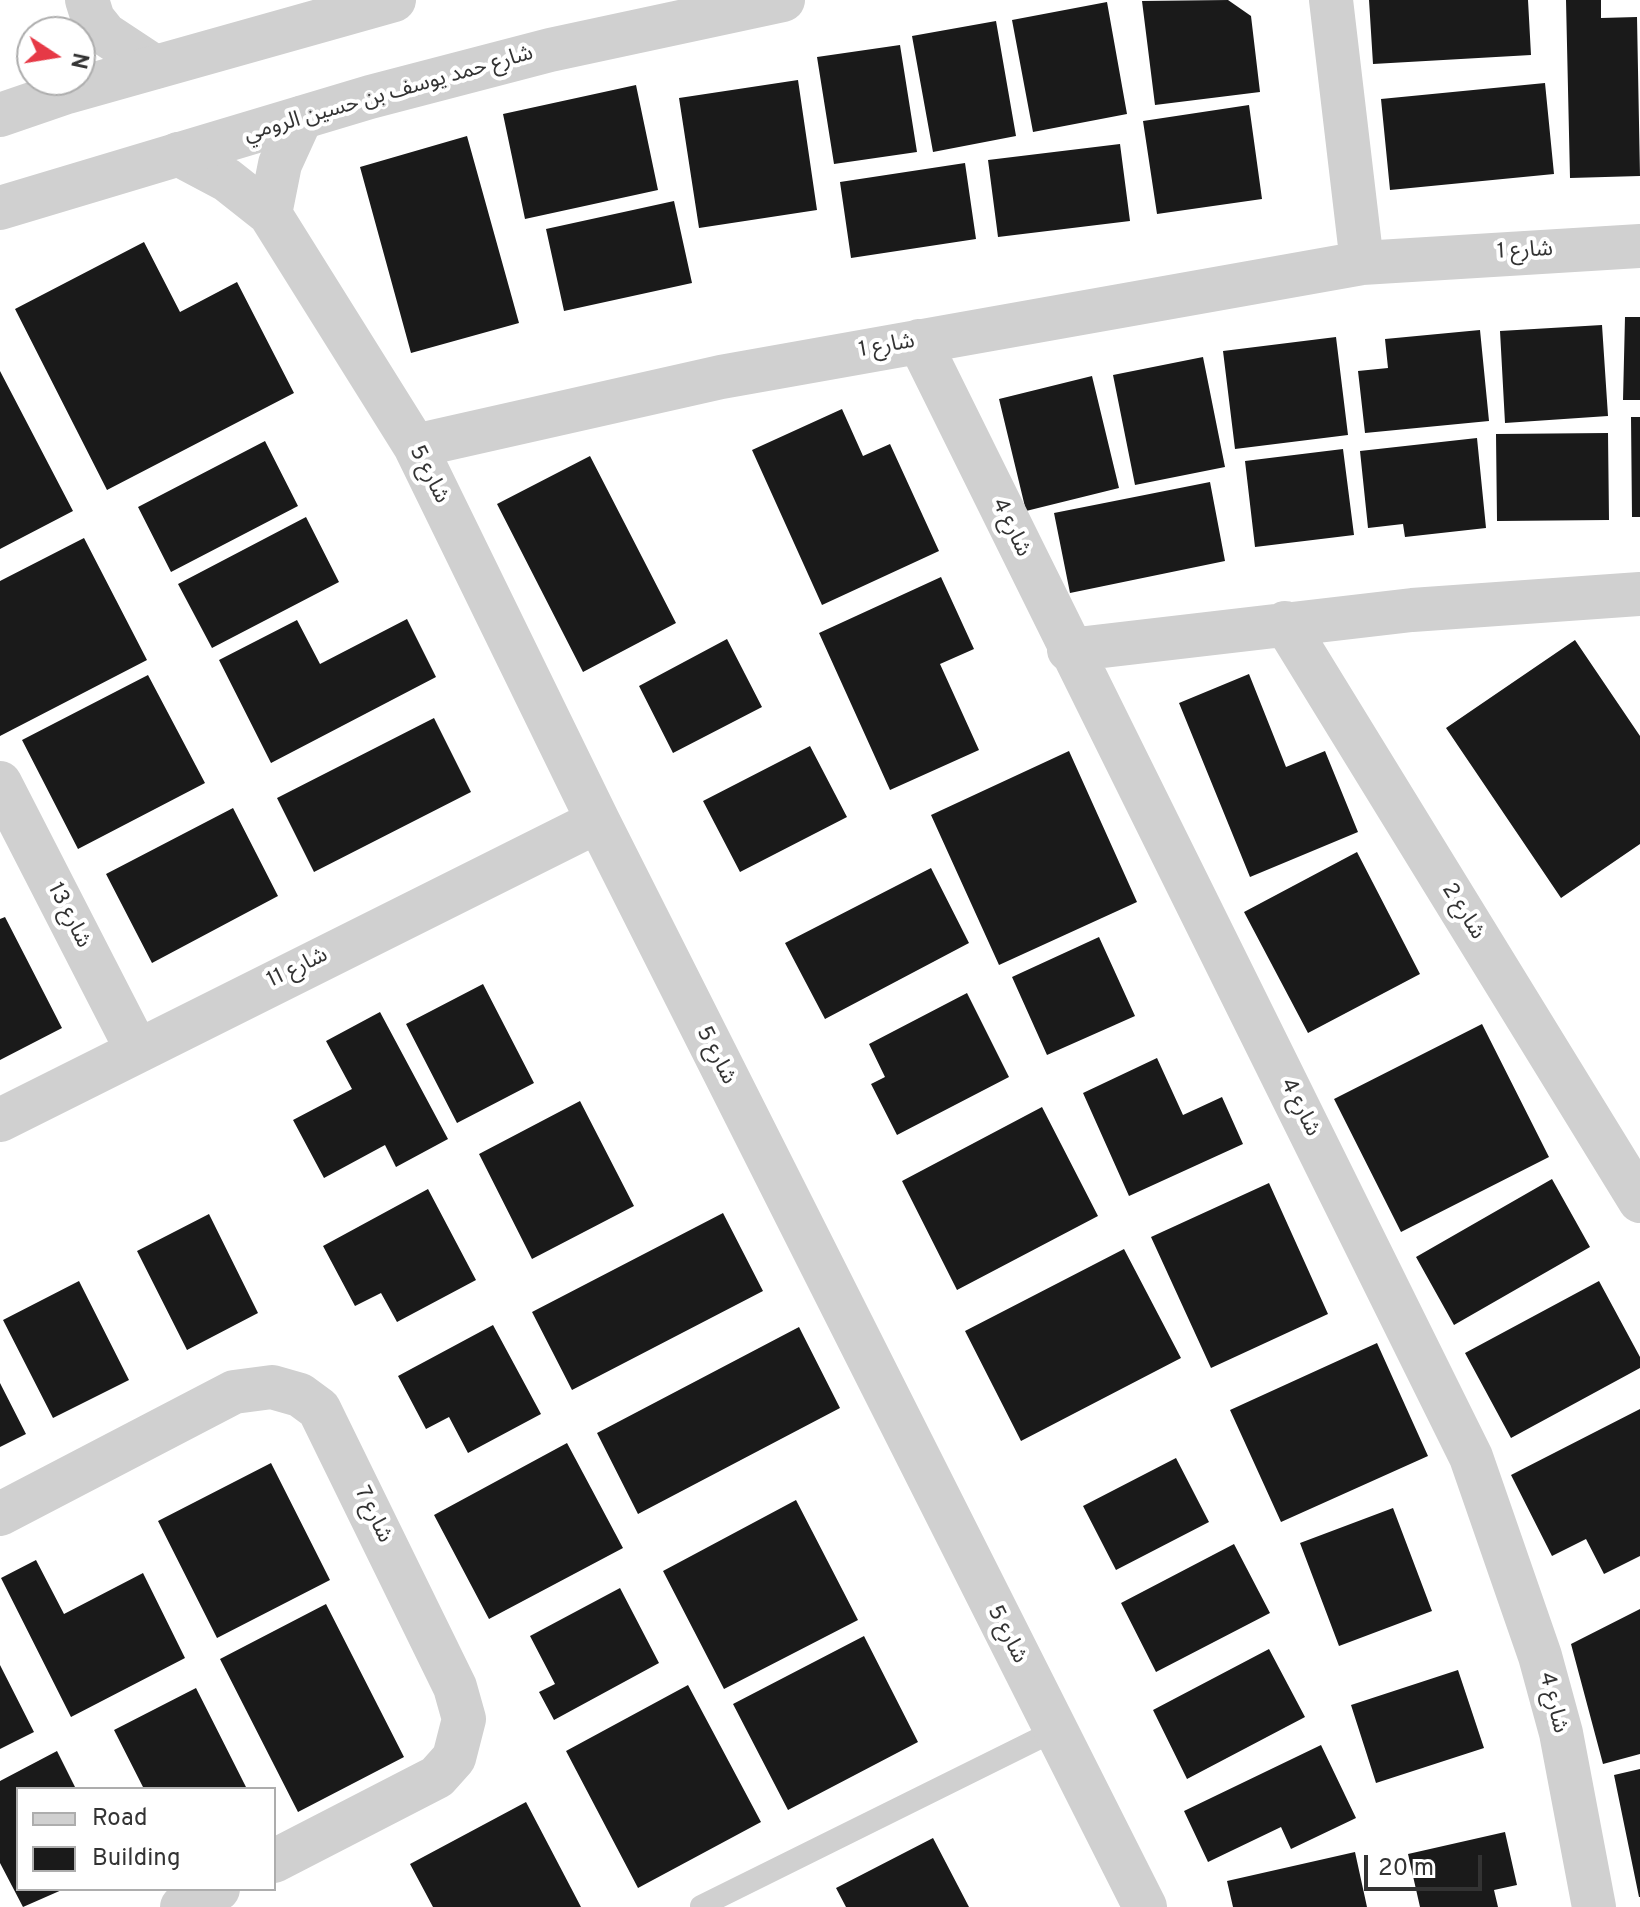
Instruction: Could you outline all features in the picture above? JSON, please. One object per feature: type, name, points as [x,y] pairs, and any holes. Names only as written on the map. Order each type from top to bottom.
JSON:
[{"type":"street","points":[[96,54],[155,67],[394,0]]},
{"type":"street","name":"شارع حمد يوسف بن حسين الرومي","points":[[0,208],[301,118],[550,50],[783,0]]},
{"type":"street","points":[[1331,0],[1362,263]]},
{"type":"street","points":[[96,49],[121,47],[155,67]]},
{"type":"street","points":[[0,115],[23,96]]},
{"type":"street","points":[[270,214],[280,164],[301,118]]},
{"type":"street","name":"شارع 5","points":[[178,154],[227,180],[270,214],[415,446],[598,821],[1145,1907]]},
{"type":"street","name":"شارع 1","points":[[415,446],[618,397],[1362,263],[1640,246]]},
{"type":"street","name":"شارع 4","points":[[919,341],[1069,650],[1471,1457],[1540,1656],[1561,1733],[1594,1907]]},
{"type":"street","points":[[1069,650],[1285,623],[1640,594]]},
{"type":"street","name":"شارع 2","points":[[1285,623],[1640,1201]]},
{"type":"street","name":"شارع 13","points":[[0,783],[137,1050]]},
{"type":"street","name":"شارع 11","points":[[0,1120],[598,821]]},
{"type":"street","name":"شارع 7","points":[[0,1514],[234,1392],[272,1387],[300,1395],[319,1409],[455,1687],[464,1719],[459,1748],[437,1777],[276,1860]]},
{"type":"street","points":[[182,1907],[214,1891]]},
{"type":"lane","points":[[701,1906],[1054,1731]]},
{"type":"building","points":[[1228,0],[1251,16],[1260,92],[1155,105],[1142,1]]},
{"type":"building","points":[[1369,0],[1528,0],[1531,55],[1373,64]]},
{"type":"building","points":[[1566,0],[1601,0],[1601,18],[1637,17],[1640,176],[1570,178]]},
{"type":"building","points":[[1107,2],[1127,114],[1033,132],[1012,20]]},
{"type":"building","points":[[996,21],[1016,136],[933,152],[912,36]]},
{"type":"building","points":[[900,45],[917,152],[834,164],[817,57]]},
{"type":"building","points":[[798,80],[817,210],[699,228],[679,98]]},
{"type":"building","points":[[1545,83],[1554,174],[1390,190],[1381,99]]},
{"type":"building","points":[[636,85],[658,190],[525,219],[503,114]]},
{"type":"building","points":[[1249,105],[1262,199],[1157,214],[1143,121]]},
{"type":"building","points":[[467,136],[519,323],[411,353],[360,167]]},
{"type":"building","points":[[1120,144],[1130,221],[998,237],[988,160]]},
{"type":"building","points":[[965,163],[976,239],[851,258],[840,182]]},
{"type":"building","points":[[674,201],[692,283],[564,311],[546,229]]},
{"type":"building","points":[[144,242],[180,312],[237,282],[294,393],[107,490],[15,309]]},
{"type":"building","points":[[1625,317],[1640,317],[1640,400],[1623,400]]},
{"type":"building","points":[[1602,325],[1608,416],[1505,423],[1500,331]]},
{"type":"building","points":[[1480,330],[1489,421],[1365,433],[1358,371],[1388,368],[1385,339]]},
{"type":"building","points":[[1336,337],[1348,435],[1235,449],[1223,351]]},
{"type":"building","points":[[1203,357],[1225,467],[1135,485],[1113,375]]},
{"type":"building","points":[[0,371],[73,511],[0,549]]},
{"type":"building","points":[[1092,376],[1119,488],[1026,511],[999,399]]},
{"type":"building","points":[[842,409],[863,456],[890,444],[939,551],[822,605],[752,450]]},
{"type":"building","points":[[1631,417],[1640,417],[1640,517],[1632,517]]},
{"type":"building","points":[[1608,433],[1609,520],[1497,521],[1496,434]]},
{"type":"building","points":[[1477,438],[1486,528],[1405,537],[1403,524],[1368,528],[1360,451]]},
{"type":"building","points":[[265,441],[298,506],[171,572],[138,507]]},
{"type":"building","points":[[1343,449],[1354,535],[1255,547],[1245,461]]},
{"type":"building","points":[[590,456],[676,623],[583,672],[497,504]]},
{"type":"building","points":[[1210,482],[1225,561],[1070,593],[1054,513]]},
{"type":"building","points":[[306,517],[339,582],[212,648],[178,584]]},
{"type":"building","points":[[84,538],[147,660],[0,736],[0,581]]},
{"type":"building","points":[[941,577],[974,649],[940,664],[979,750],[890,790],[819,633]]},
{"type":"building","points":[[407,619],[436,677],[271,763],[219,660],[297,620],[320,664]]},
{"type":"building","points":[[727,639],[762,707],[673,753],[639,686]]},
{"type":"building","points":[[1575,640],[1640,736],[1640,844],[1561,898],[1446,728]]},
{"type":"building","points":[[1249,674],[1286,767],[1325,751],[1358,832],[1250,877],[1179,703]]},
{"type":"building","points":[[148,675],[205,783],[78,849],[22,740]]},
{"type":"building","points":[[434,718],[471,792],[314,872],[277,798]]},
{"type":"building","points":[[810,746],[847,817],[740,872],[703,801]]},
{"type":"building","points":[[1069,751],[1137,902],[999,965],[931,815]]},
{"type":"building","points":[[233,808],[278,896],[152,963],[106,874]]},
{"type":"building","points":[[1357,852],[1420,974],[1308,1033],[1244,912]]},
{"type":"building","points":[[931,868],[969,943],[825,1019],[785,943]]},
{"type":"building","points":[[5,917],[62,1028],[0,1060],[0,919]]},
{"type":"building","points":[[1099,937],[1135,1016],[1047,1055],[1012,977]]},
{"type":"building","points":[[483,984],[534,1083],[457,1123],[406,1024]]},
{"type":"building","points":[[967,993],[1009,1077],[897,1135],[871,1084],[885,1077],[869,1044]]},
{"type":"building","points":[[380,1012],[448,1139],[396,1167],[385,1145],[324,1178],[293,1120],[352,1089],[326,1041]]},
{"type":"building","points":[[1482,1024],[1549,1157],[1401,1232],[1334,1099]]},
{"type":"building","points":[[1157,1058],[1183,1115],[1222,1097],[1243,1144],[1129,1196],[1083,1093]]},
{"type":"building","points":[[580,1101],[634,1206],[532,1259],[479,1154]]},
{"type":"building","points":[[1042,1107],[1098,1216],[957,1290],[902,1181]]},
{"type":"building","points":[[1552,1179],[1590,1247],[1454,1325],[1416,1257]]},
{"type":"building","points":[[1269,1183],[1328,1314],[1211,1368],[1151,1237]]},
{"type":"building","points":[[428,1189],[476,1280],[397,1322],[381,1293],[355,1306],[323,1246]]},
{"type":"building","points":[[723,1213],[763,1291],[572,1390],[532,1312]]},
{"type":"building","points":[[209,1214],[258,1313],[187,1350],[137,1251]]},
{"type":"building","points":[[1124,1249],[1181,1358],[1021,1441],[965,1331]]},
{"type":"building","points":[[79,1281],[129,1380],[53,1418],[3,1320]]},
{"type":"building","points":[[1599,1281],[1640,1357],[1640,1368],[1511,1438],[1465,1353]]},
{"type":"building","points":[[493,1325],[541,1414],[468,1453],[449,1417],[426,1429],[398,1376]]},
{"type":"building","points":[[799,1327],[840,1408],[638,1514],[597,1433]]},
{"type":"building","points":[[1377,1343],[1428,1456],[1281,1522],[1230,1410]]},
{"type":"building","points":[[0,1383],[26,1434],[0,1447]]},
{"type":"building","points":[[1640,1409],[1640,1556],[1604,1574],[1586,1539],[1552,1556],[1511,1475]]},
{"type":"building","points":[[567,1443],[623,1548],[489,1619],[434,1515]]},
{"type":"building","points":[[1176,1458],[1209,1522],[1116,1570],[1083,1506]]},
{"type":"building","points":[[271,1463],[330,1580],[217,1638],[158,1521]]},
{"type":"building","points":[[796,1500],[858,1620],[724,1689],[663,1571]]},
{"type":"building","points":[[1393,1508],[1432,1611],[1339,1646],[1300,1543]]},
{"type":"building","points":[[1234,1544],[1270,1613],[1156,1672],[1121,1603]]},
{"type":"building","points":[[36,1560],[64,1614],[143,1573],[185,1658],[71,1717],[1,1578]]},
{"type":"building","points":[[620,1588],[659,1663],[554,1720],[539,1692],[555,1684],[530,1636]]},
{"type":"building","points":[[326,1604],[404,1757],[298,1812],[220,1659]]},
{"type":"building","points":[[1640,1609],[1640,1754],[1603,1764],[1571,1644]]},
{"type":"building","points":[[864,1636],[918,1742],[788,1810],[733,1704]]},
{"type":"building","points":[[1269,1649],[1305,1717],[1187,1779],[1153,1710]]},
{"type":"building","points":[[0,1665],[34,1732],[0,1749]]},
{"type":"building","points":[[1458,1670],[1484,1748],[1376,1783],[1351,1705]]},
{"type":"building","points":[[688,1685],[761,1822],[638,1888],[566,1751]]},
{"type":"building","points":[[196,1688],[246,1787],[143,1787],[114,1730]]},
{"type":"building","points":[[1321,1745],[1356,1818],[1291,1849],[1281,1827],[1208,1862],[1184,1811]]},
{"type":"building","points":[[57,1751],[75,1787],[16,1787],[16,1891],[59,1891],[23,1907],[0,1863],[0,1781]]},
{"type":"building","points":[[1640,1769],[1640,1897],[1639,1897],[1614,1775]]},
{"type":"building","points":[[526,1802],[581,1907],[433,1907],[410,1864]]},
{"type":"building","points":[[1505,1832],[1517,1885],[1494,1890],[1498,1907],[1420,1907],[1408,1854]]},
{"type":"building","points":[[933,1838],[969,1907],[846,1907],[836,1888]]},
{"type":"building","points":[[1355,1852],[1367,1907],[1233,1907],[1227,1881]]}]
